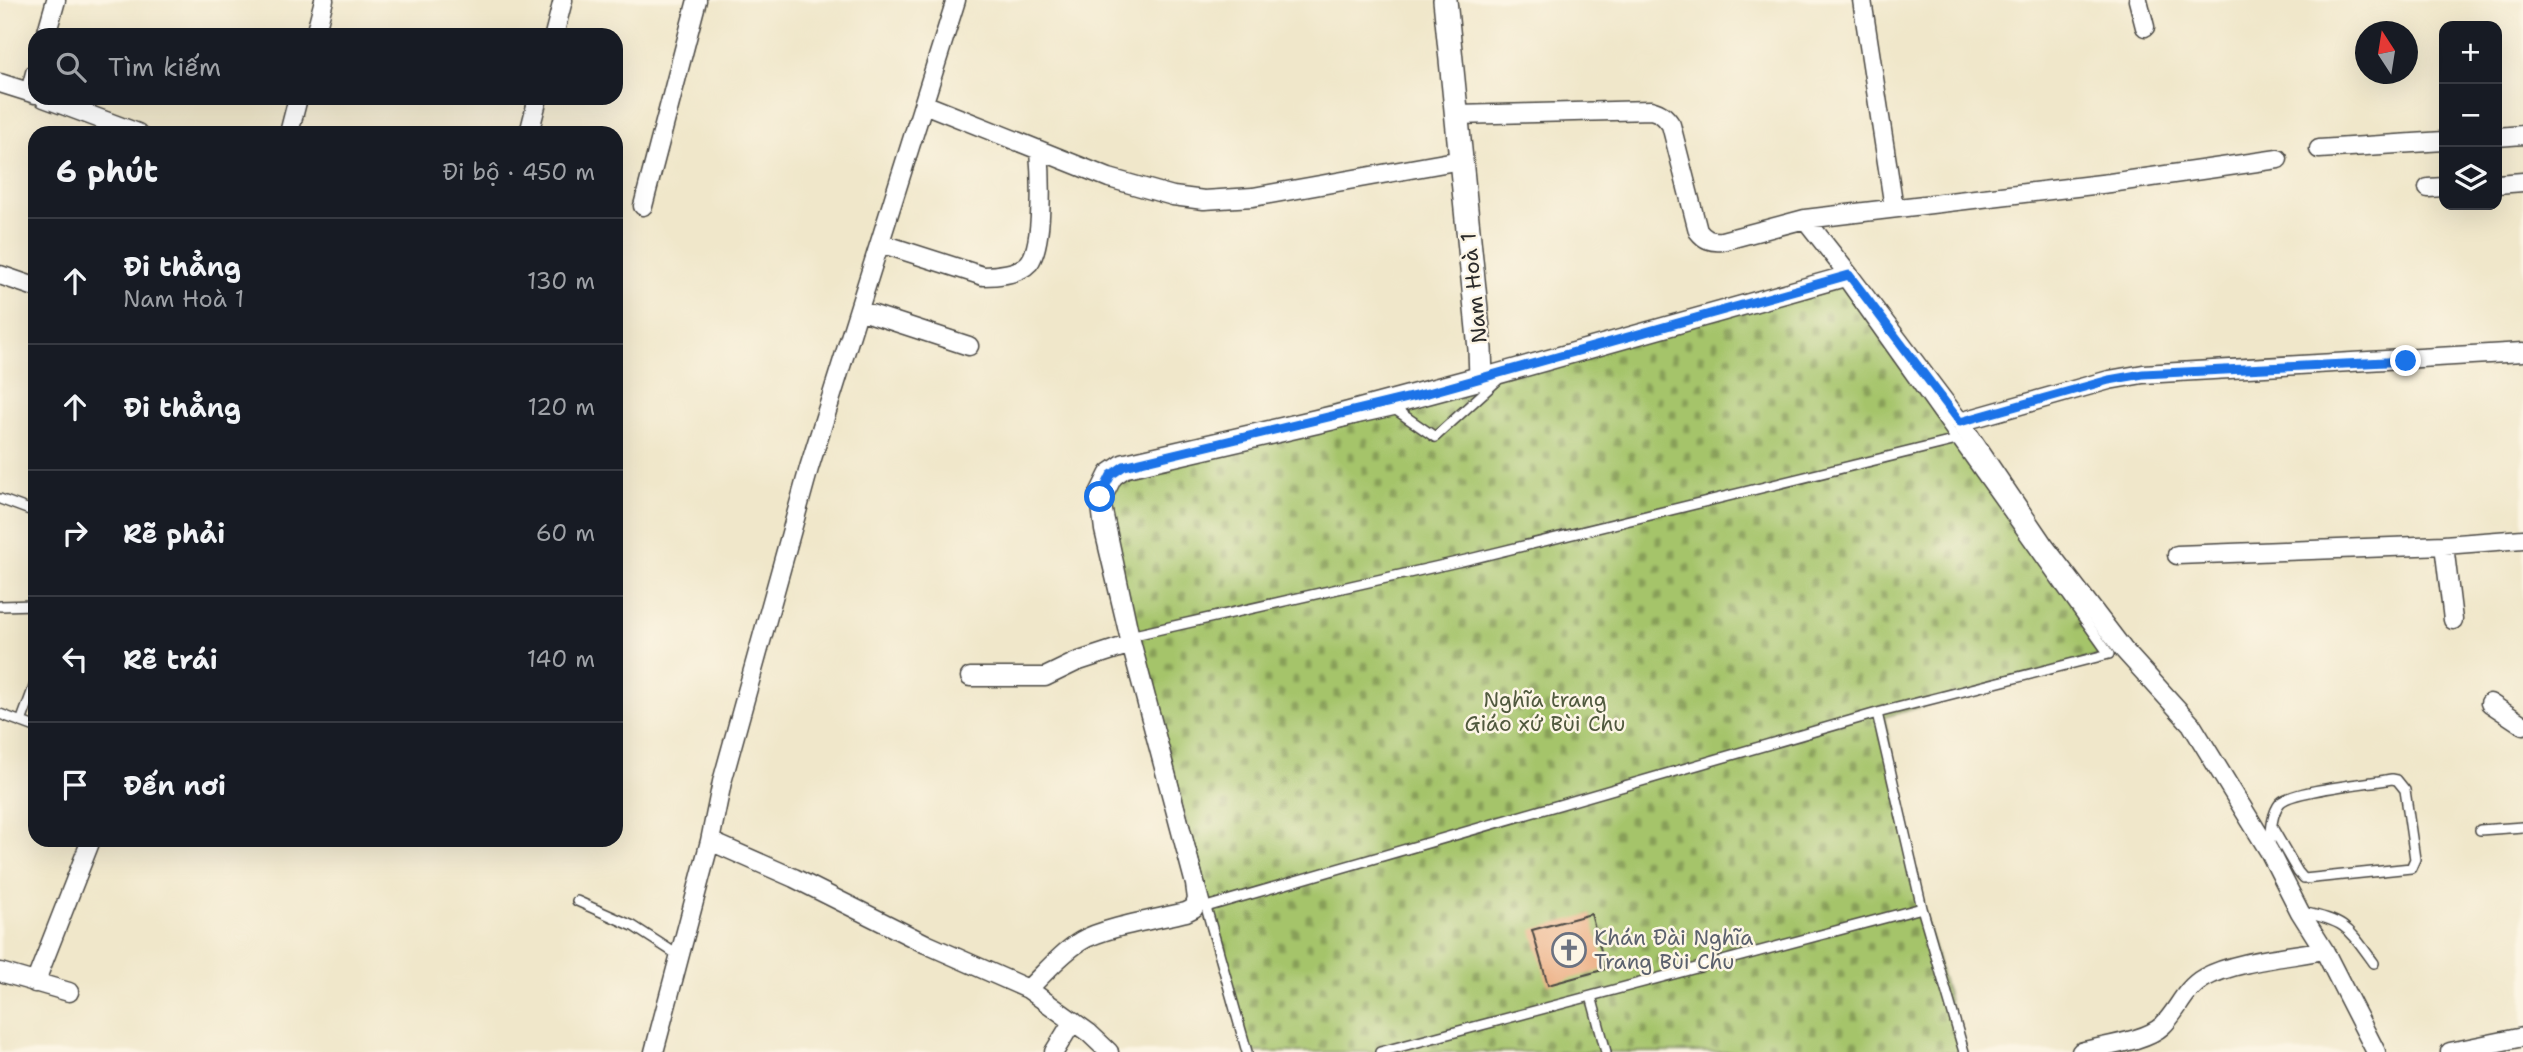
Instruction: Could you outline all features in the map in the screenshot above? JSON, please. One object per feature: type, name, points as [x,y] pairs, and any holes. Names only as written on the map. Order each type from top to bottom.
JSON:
[{"type":"street","points":[[48,28],[56,0]]},
{"type":"street","points":[[317,28],[324,0]]},
{"type":"street","points":[[556,28],[563,0]]},
{"type":"street","points":[[643,206],[697,0]]},
{"type":"street","points":[[654,1052],[681,957],[722,782],[809,468],[956,0]]},
{"type":"street","name":"Nam Hoà 1","points":[[1445,0],[1481,378]]},
{"type":"street","points":[[1862,0],[1894,208]]},
{"type":"street","points":[[2138,0],[2145,27]]},
{"type":"street","points":[[0,83],[28,92]]},
{"type":"street","points":[[924,104],[1109,178],[1173,196],[1205,200],[1252,197],[1461,160]]},
{"type":"street","points":[[63,105],[119,126]]},
{"type":"street","points":[[291,126],[296,105]]},
{"type":"street","points":[[530,126],[536,105]]},
{"type":"street","points":[[1457,116],[1651,110],[1660,112],[1671,125],[1698,231],[1703,238],[1712,242],[1805,219],[2110,183],[2278,159]]},
{"type":"street","points":[[2502,137],[2523,135]]},
{"type":"street","points":[[2319,149],[2439,141]]},
{"type":"street","points":[[880,243],[983,276],[996,276],[1024,267],[1031,261],[1037,237],[1042,176],[1039,150]]},
{"type":"street","points":[[2502,184],[2523,183]]},
{"type":"street","points":[[1805,219],[1849,275],[1958,431],[2045,547],[2108,629],[2191,724],[2269,851],[2376,1052]]},
{"type":"street","points":[[0,275],[28,285]]},
{"type":"street","points":[[1028,989],[1067,951],[1096,934],[1186,912],[1196,905],[1195,884],[1104,530],[1100,497],[1111,475],[1124,466],[1332,418],[1849,275]]},
{"type":"street","points":[[859,310],[969,346]]},
{"type":"street","points":[[1958,431],[2109,380],[2143,374],[2523,352]]},
{"type":"street","points":[[2177,555],[2444,545],[2523,538]]},
{"type":"street","points":[[2444,545],[2453,620]]},
{"type":"street","points":[[970,677],[1045,677],[1132,639]]},
{"type":"street","points":[[2490,703],[2523,724]]},
{"type":"street","points":[[710,841],[794,878],[926,944],[1028,989],[1089,1032],[1109,1052]]},
{"type":"street","points":[[35,983],[89,847]]},
{"type":"street","points":[[2081,1052],[2154,1033],[2165,1024],[2188,989],[2200,979],[2219,971],[2324,950]]},
{"type":"street","points":[[0,972],[69,992]]},
{"type":"street","points":[[1054,1052],[1073,1021]]},
{"type":"street","points":[[2450,1052],[2523,1037]]},
{"type":"lane","points":[[1206,907],[1877,713],[2109,654],[1958,431],[1844,282],[1499,379],[1435,437],[1396,410],[1126,470],[1110,486],[1105,499],[1132,639],[1206,907],[1247,1052]]},
{"type":"lane","points":[[1132,639],[1466,560],[1958,431]]},
{"type":"lane","points":[[0,499],[28,509]]},
{"type":"lane","points":[[0,606],[28,605]]},
{"type":"lane","points":[[20,722],[28,702]]},
{"type":"lane","points":[[1877,713],[1922,908],[1964,1052]]},
{"type":"lane","points":[[0,714],[28,725]]},
{"type":"lane","points":[[2269,851],[2272,827],[2277,807],[2290,795],[2397,780],[2405,790],[2414,864],[2411,868],[2304,879],[2272,827]]},
{"type":"lane","points":[[2480,830],[2523,827]]},
{"type":"lane","points":[[577,901],[633,926],[681,957]]},
{"type":"lane","points":[[1380,1052],[1922,908]]},
{"type":"lane","points":[[2300,912],[2333,919],[2349,930],[2374,963]]},
{"type":"lane","points":[[1591,996],[1606,1052]]},
{"type":"green space","name":"Nghĩa trang Giáo xứ Bùi Chu","points":[[1849,275],[2123,649],[1884,717],[1922,908],[1964,1052],[1247,1052],[1100,497],[1124,466]]},
{"type":"building","name":"Khán Đài Nghĩa Trang Bùi Chu","points":[[1591,914],[1606,969],[1548,985],[1532,930]]},
{"type":"place","name":"Khán Đài Nghĩa Trang Bùi Chu","points":[[1569,950]]},
{"type":"route","points":[[1100,497],[1111,475],[1124,466],[1428,393],[1849,275],[1960,422],[2109,380],[2143,374],[2406,361]]}]
